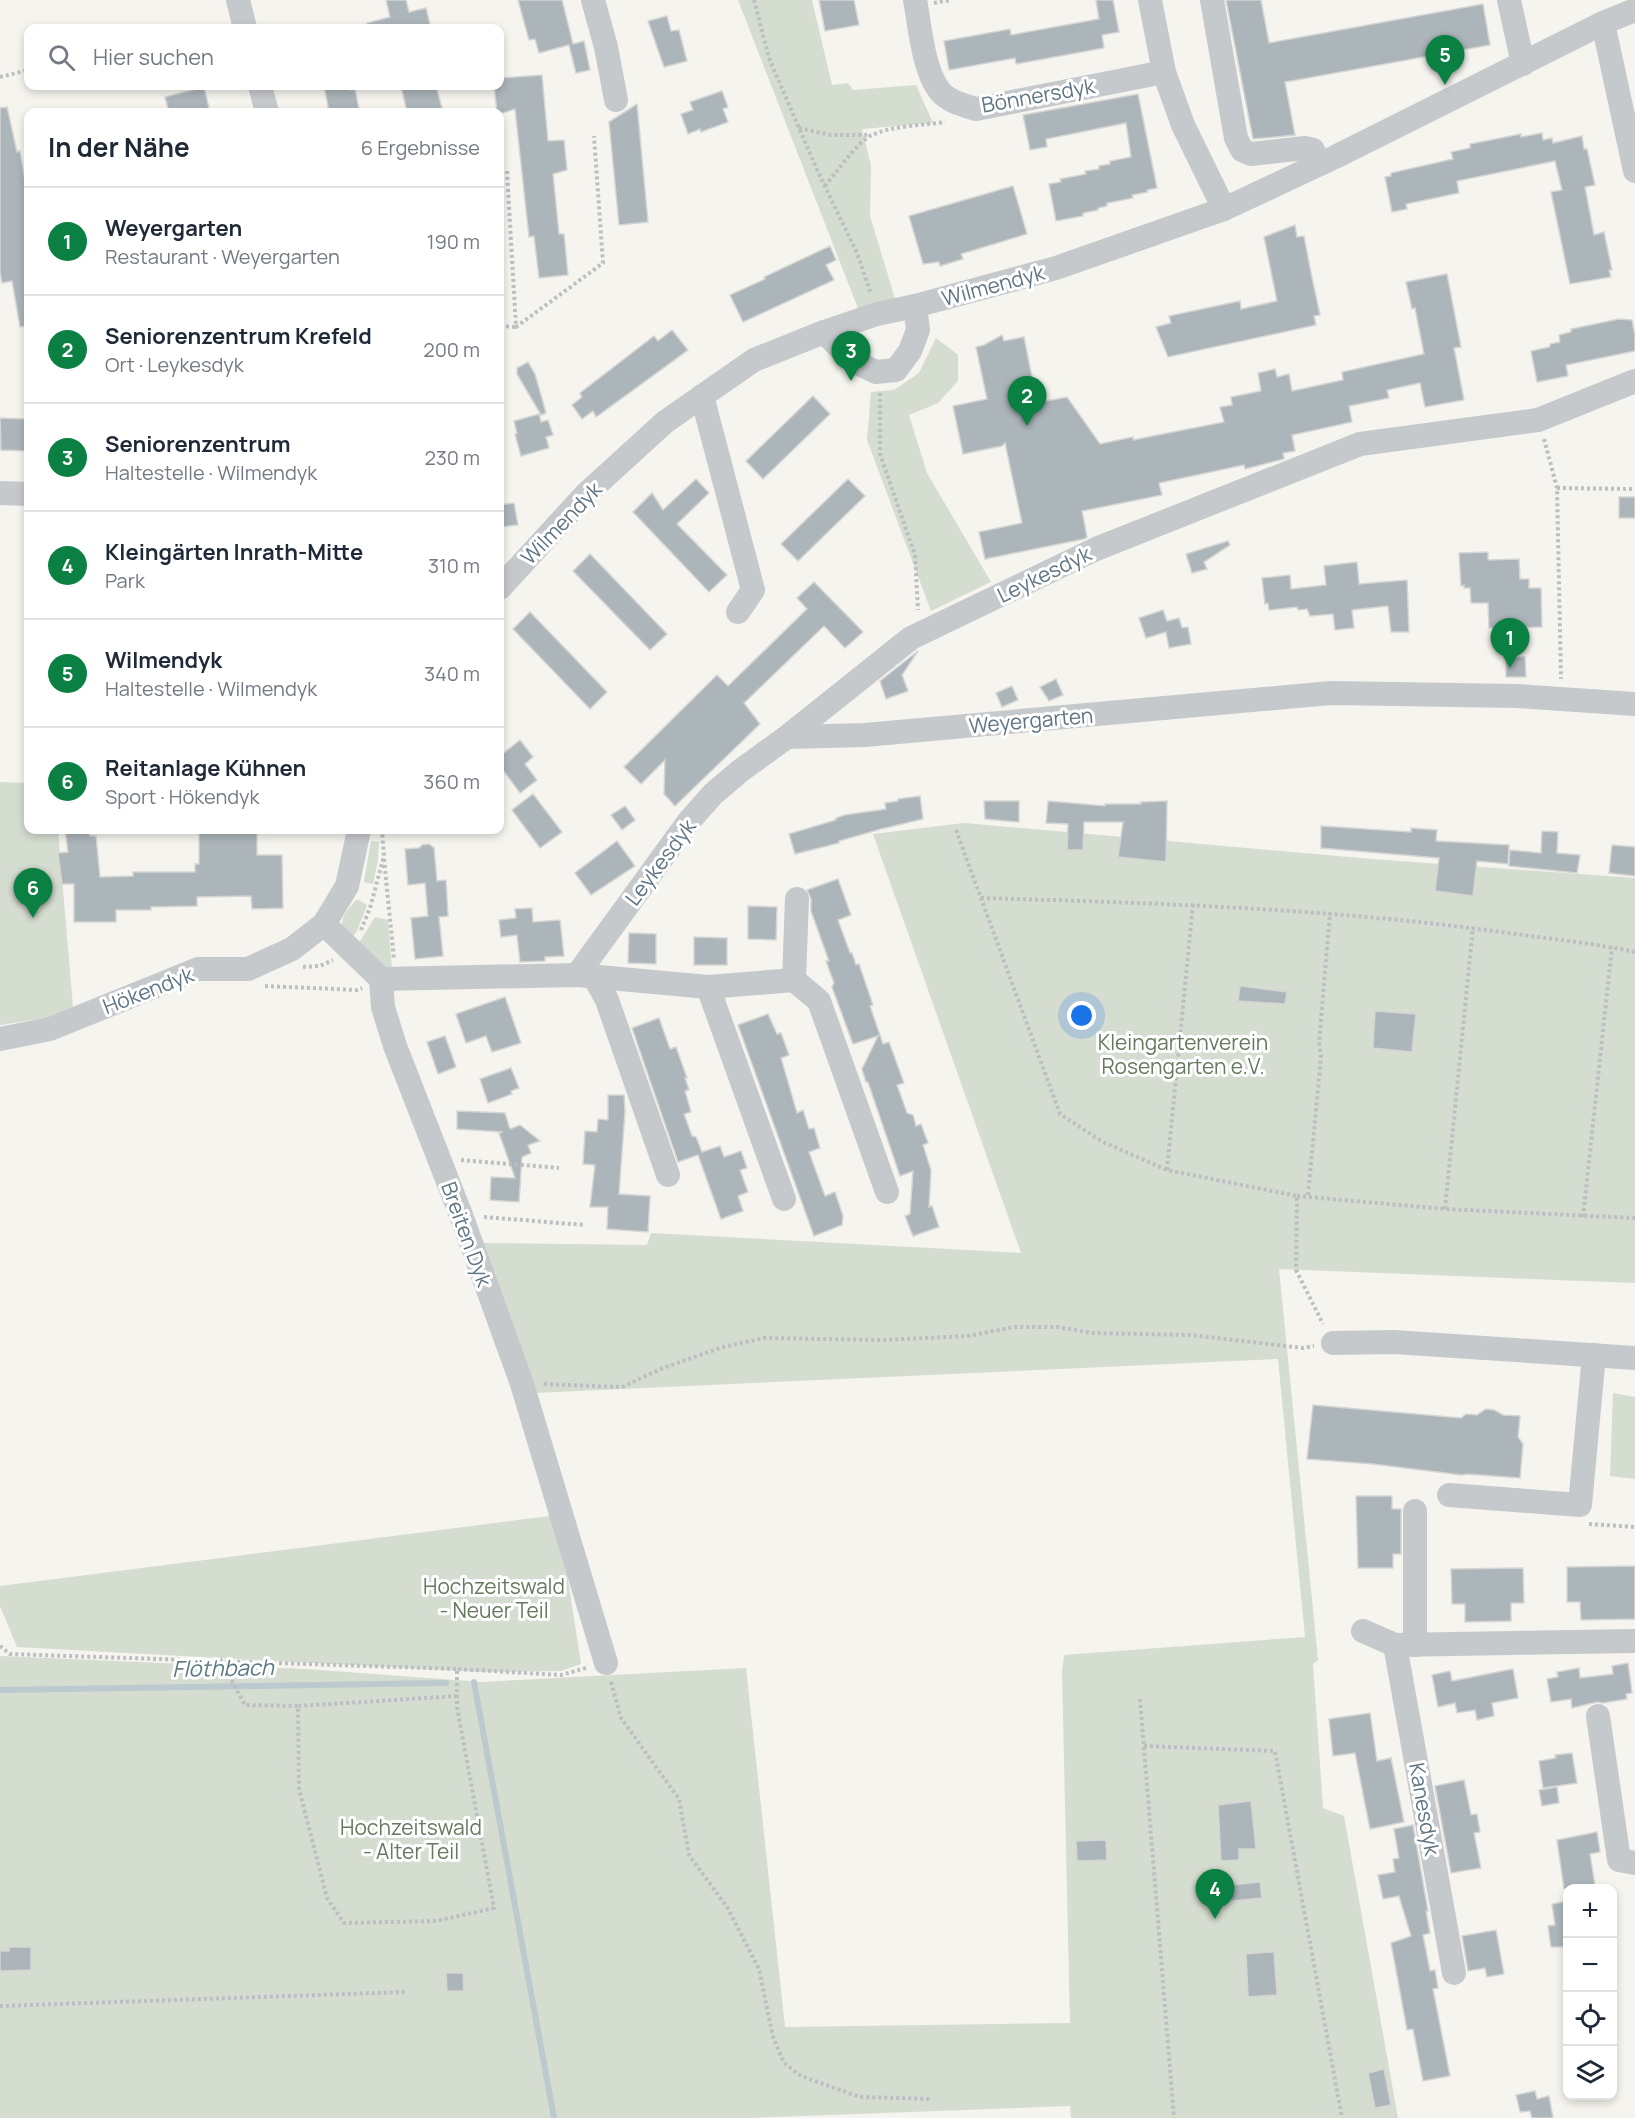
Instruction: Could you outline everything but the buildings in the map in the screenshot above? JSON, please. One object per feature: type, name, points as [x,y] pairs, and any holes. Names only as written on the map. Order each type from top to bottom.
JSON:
[{"type":"street","points":[[238,0],[244,24]]},
{"type":"street","points":[[593,0],[606,47],[616,99]]},
{"type":"street","name":"Bönnersdyk","points":[[915,0],[928,70],[939,91],[956,103],[976,109],[1164,72]]},
{"type":"street","points":[[1150,0],[1164,72],[1183,125],[1224,209]]},
{"type":"street","points":[[1212,0],[1236,138],[1242,150],[1251,154],[1305,148],[1313,150],[1320,164]]},
{"type":"street","points":[[1509,0],[1523,64]]},
{"type":"street","name":"Wilmendyk","points":[[504,584],[586,494],[665,422],[753,360],[877,314],[1056,268],[1224,209],[1320,164],[1603,23],[1635,10]]},
{"type":"street","points":[[1603,23],[1635,171]]},
{"type":"street","points":[[261,90],[266,108]]},
{"type":"street","points":[[824,332],[853,362],[876,372],[896,369],[909,351],[918,330],[915,306]]},
{"type":"street","name":"Leykesdyk","points":[[586,976],[689,821],[713,794],[731,778],[787,738],[911,638],[1096,549],[1360,444],[1538,420],[1635,381]]},
{"type":"street","points":[[702,396],[753,590],[738,612]]},
{"type":"street","points":[[0,493],[24,494]]},
{"type":"street","name":"Weyergarten","points":[[787,738],[877,734],[1331,693],[1561,698],[1635,704]]},
{"type":"street","points":[[358,834],[347,885],[324,924],[389,979],[586,976],[708,987],[794,980],[819,1001],[887,1192]]},
{"type":"street","points":[[794,980],[797,899]]},
{"type":"street","name":"Hökendyk","points":[[0,1039],[50,1029],[198,969],[248,969],[292,949],[324,924]]},
{"type":"street","points":[[586,976],[607,1000],[668,1175]]},
{"type":"street","name":"Breiten Dyk","points":[[389,979],[383,1007],[395,1046],[461,1215],[522,1384],[606,1663]]},
{"type":"street","points":[[708,987],[784,1199]]},
{"type":"street","points":[[1333,1343],[1394,1342],[1635,1358]]},
{"type":"street","points":[[1449,1495],[1580,1505],[1594,1355]]},
{"type":"street","name":"Kanesdyk","points":[[1415,1511],[1405,1645],[1454,1973]]},
{"type":"street","points":[[1363,1632],[1405,1645],[1635,1641]]},
{"type":"street","points":[[1598,1716],[1619,1860],[1635,1863]]},
{"type":"path","points":[[754,0],[769,58],[856,253],[877,314]]},
{"type":"path","points":[[0,77],[24,71]]},
{"type":"path","points":[[799,129],[831,135],[871,135],[914,124],[944,122],[976,109]]},
{"type":"path","points":[[825,186],[853,152],[871,135]]},
{"type":"path","points":[[504,326],[516,327],[603,263],[594,136]]},
{"type":"path","points":[[507,171],[516,327]]},
{"type":"path","points":[[876,372],[880,391],[880,454],[915,555],[920,634]]},
{"type":"path","points":[[1538,420],[1557,488],[1561,698]]},
{"type":"path","points":[[1557,488],[1635,489]]},
{"type":"path","points":[[956,830],[1060,1114],[1103,1142],[1167,1170],[1297,1196],[1308,1195],[1445,1209],[1635,1218]]},
{"type":"path","points":[[256,986],[357,990],[389,979],[384,856]]},
{"type":"path","points":[[981,898],[1193,904],[1329,913],[1473,927],[1635,952]]},
{"type":"path","points":[[1167,1170],[1193,904]]},
{"type":"path","points":[[1308,1195],[1321,1057],[1319,1043],[1329,913]]},
{"type":"path","points":[[1445,1209],[1473,927]]},
{"type":"path","points":[[1584,1217],[1612,947]]},
{"type":"path","points":[[439,1159],[559,1168]]},
{"type":"path","points":[[522,1384],[622,1387],[663,1368],[723,1347],[764,1338],[882,1340],[968,1336],[1014,1327],[1058,1326],[1092,1333],[1191,1335],[1303,1348],[1333,1343],[1296,1270],[1297,1196]]},
{"type":"path","points":[[461,1215],[585,1225]]},
{"type":"path","points":[[0,1646],[10,1654],[220,1659],[561,1675],[606,1663],[621,1718],[679,1800],[689,1856],[727,1907],[759,1969],[772,2037],[784,2063],[801,2076],[860,2097],[931,2098]]},
{"type":"path","points":[[220,1659],[245,1705],[298,1706],[457,1696]]},
{"type":"path","points":[[298,1706],[299,1789],[327,1898],[344,1923],[436,1921],[494,1908],[457,1707],[457,1669]]},
{"type":"path","points":[[1140,1699],[1174,2118]]},
{"type":"path","points":[[1144,1746],[1275,1751],[1342,2118]]},
{"type":"path","points":[[0,2006],[406,1992]]},
{"type":"green space","points":[[738,0],[812,0],[832,85],[848,83],[853,90],[916,85],[933,123],[862,129],[871,166],[870,216],[896,302],[859,311]]},
{"type":"green space","points":[[936,338],[958,355],[958,381],[938,403],[909,415],[927,473],[991,582],[931,611],[867,440],[871,392],[894,390],[919,373]]},
{"type":"green space","points":[[0,782],[24,783],[24,834],[58,834],[73,1007],[46,1018],[0,1025]]},
{"type":"green space","points":[[964,823],[1372,859],[1635,878],[1635,1283],[1279,1269],[1318,1660],[1313,1664],[1323,1808],[1344,1816],[1398,2118],[1071,2118],[1070,2106],[748,2118],[0,2118],[0,1656],[306,1669],[482,1682],[746,1668],[785,2027],[1070,2023],[1062,1672],[1064,1655],[1305,1637],[1278,1359],[534,1393],[479,1243],[647,1245],[651,1233],[1021,1253],[873,834]]},
{"type":"green space","points":[[371,841],[379,842],[373,884],[364,882]]},
{"type":"green space","points":[[357,899],[367,905],[357,931],[348,943],[343,930],[343,919]]},
{"type":"green space","points":[[375,917],[388,920],[392,969],[379,968],[357,946]]},
{"type":"green space","points":[[1613,1393],[1635,1397],[1635,1479],[1610,1476]]},
{"type":"green space","name":"Hochzeitswald - Neuer Teil","points":[[558,1515],[581,1664],[561,1671],[481,1672],[17,1647],[0,1606],[0,1586]]},
{"type":"waterway","name":"Flöthbach","points":[[474,1682],[554,2118]]},
{"type":"waterway","name":"Flöthbach","points":[[0,1690],[446,1683]]},
{"type":"place","name":"Wilmendyk","points":[[1445,85]]},
{"type":"place","name":"Seniorenzentrum","points":[[851,381]]},
{"type":"place","name":"Seniorenzentrum Krefeld","points":[[1027,426]]},
{"type":"place","name":"Weyergarten","points":[[1510,668]]},
{"type":"place","name":"Reitanlage Kühnen","points":[[33,918]]},
{"type":"place","name":"Kleingärten Inrath-Mitte","points":[[1215,1919]]},
{"type":"park label","name":"Kleingartenverein Rosengarten e.V.","points":[[1183,1054]]},
{"type":"park label","name":"Hochzeitswald - Alter Teil","points":[[411,1839]]}]
